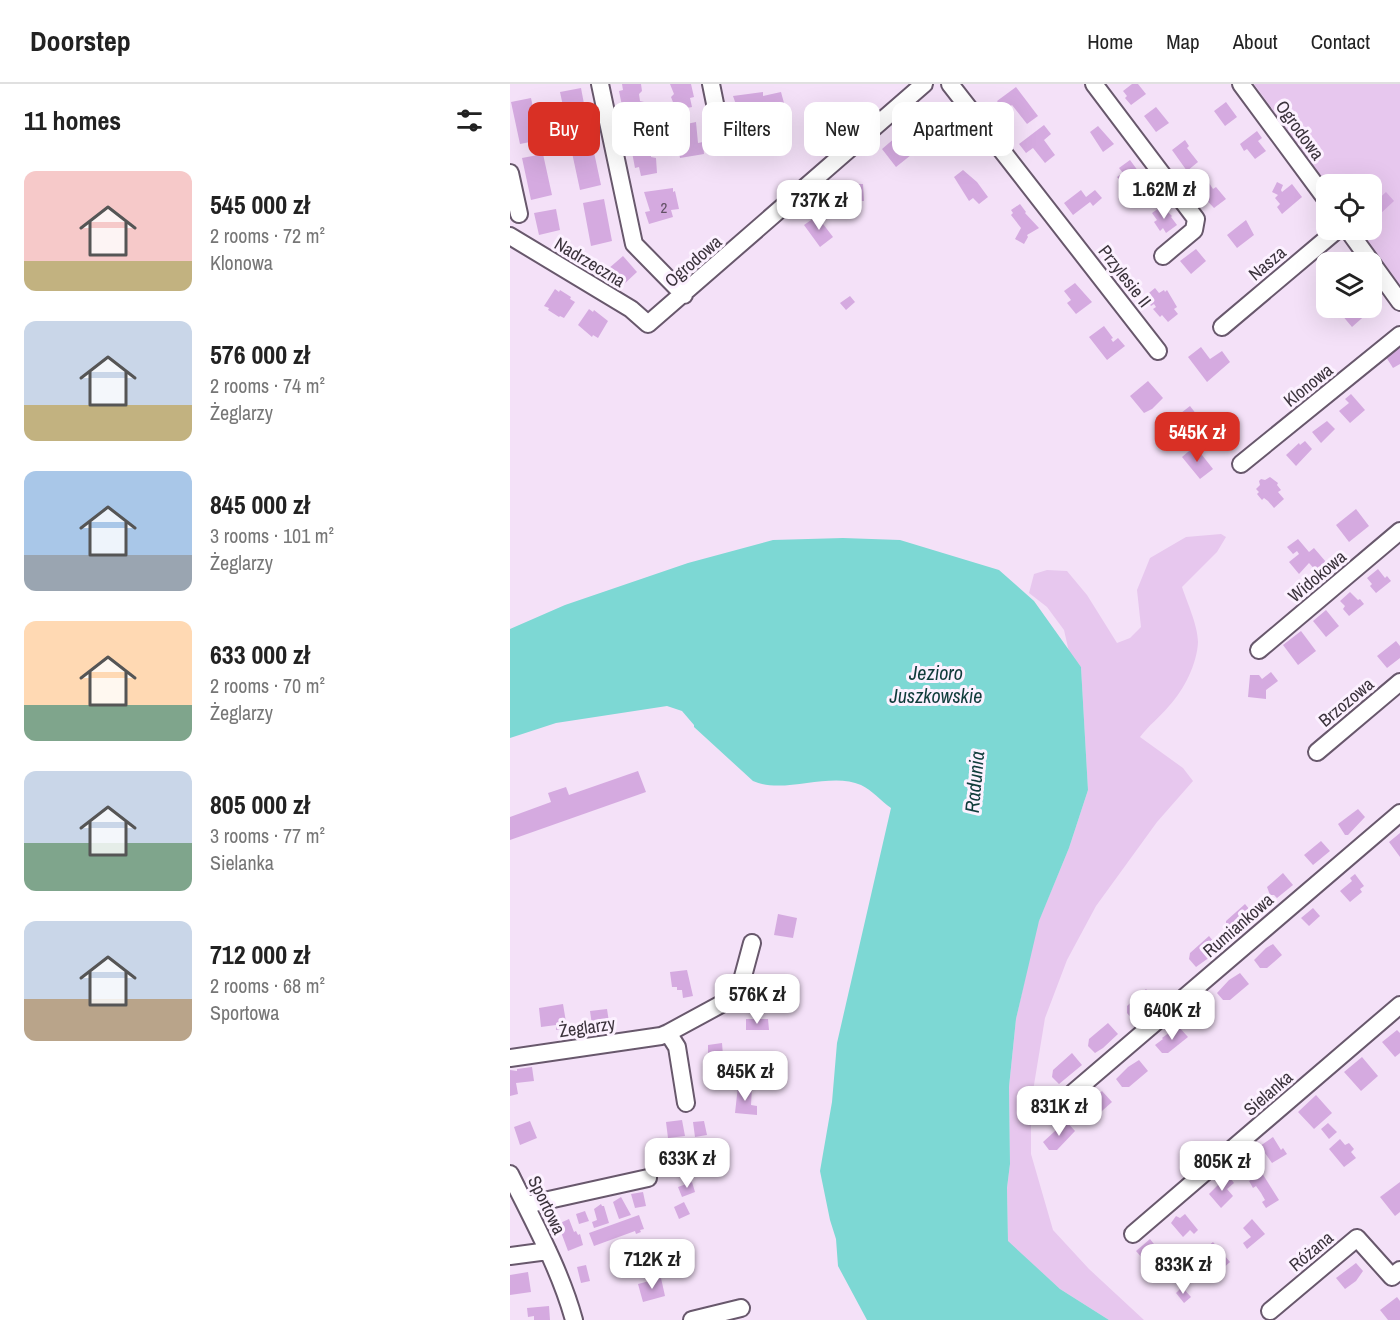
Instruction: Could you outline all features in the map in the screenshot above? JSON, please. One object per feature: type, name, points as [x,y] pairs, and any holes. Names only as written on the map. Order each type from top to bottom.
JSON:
[{"type":"street","points":[[600,84],[634,244],[684,295]]},
{"type":"street","points":[[711,84],[715,102]]},
{"type":"street","name":"Ogrodowa","points":[[648,324],[924,84]]},
{"type":"street","name":"Przylesie II","points":[[950,84],[1158,351]]},
{"type":"street","points":[[1094,84],[1196,219],[1194,230],[1163,256]]},
{"type":"street","name":"Ogrodowa","points":[[1241,84],[1316,185]]},
{"type":"street","points":[[510,173],[519,214]]},
{"type":"street","name":"Nadrzeczna","points":[[510,236],[631,309],[648,324]]},
{"type":"street","name":"Nasza","points":[[1222,327],[1325,240]]},
{"type":"street","points":[[1355,240],[1400,302]]},
{"type":"street","name":"Klonowa","points":[[1241,464],[1400,335]]},
{"type":"street","name":"Widokowa","points":[[1259,651],[1400,531]]},
{"type":"street","name":"Brzozowa","points":[[1317,752],[1400,682]]},
{"type":"street","name":"Rumiankowa","points":[[1047,1115],[1400,813]]},
{"type":"street","name":"Żeglarzy","points":[[510,1058],[669,1033],[738,995],[752,943]]},
{"type":"street","name":"Sielanka","points":[[1133,1234],[1400,1005]]},
{"type":"street","points":[[669,1033],[677,1047],[687,1103]]},
{"type":"street","name":"Sportowa","points":[[510,1174],[548,1251],[570,1304],[574,1320]]},
{"type":"street","points":[[526,1205],[648,1178]]},
{"type":"street","name":"Różana","points":[[1270,1311],[1357,1238],[1392,1277],[1400,1270]]},
{"type":"street","points":[[510,1257],[548,1251]]},
{"type":"street","points":[[692,1320],[741,1308]]},
{"type":"shaded area","points":[[1254,84],[1400,84],[1400,287],[1382,261],[1382,252],[1375,252],[1367,240],[1382,240],[1382,174],[1320,174]]},
{"type":"shaded area","points":[[1221,534],[1226,537],[1217,552],[1182,587],[1198,636],[1192,668],[1175,700],[1140,737],[1183,768],[1193,781],[1157,822],[1096,906],[1067,960],[1045,1018],[1031,1103],[1031,1154],[1053,1230],[1089,1269],[1144,1320],[1109,1320],[1060,1289],[1008,1242],[1009,1087],[1016,1019],[1037,925],[1069,848],[1088,790],[1081,667],[1069,652],[1064,630],[1047,607],[1029,593],[1034,574],[1047,570],[1067,571],[1087,595],[1117,643],[1130,638],[1141,627],[1137,590],[1150,558],[1186,537]]},
{"type":"water","name":"Jezioro Juszkowskie","points":[[843,538],[900,540],[999,570],[1034,601],[1081,667],[1088,790],[1069,848],[1039,921],[1016,1019],[1009,1087],[1008,1241],[1060,1289],[1109,1320],[867,1320],[838,1266],[836,1239],[820,1171],[832,1102],[837,1043],[891,808],[865,787],[849,781],[821,781],[779,786],[753,781],[694,727],[682,711],[667,706],[556,723],[510,738],[510,629],[565,605],[688,563],[773,540]]},
{"type":"building","points":[[622,84],[641,84],[640,101],[644,102],[622,102],[619,91],[623,90]]},
{"type":"building","points":[[670,84],[691,84],[694,97],[690,98],[692,107],[690,107],[690,102],[673,102],[671,97],[674,94]]},
{"type":"building","points":[[1132,84],[1138,84],[1146,94],[1131,105],[1123,91]]},
{"type":"building","points":[[1016,87],[1038,116],[1027,124],[1014,108],[1014,102],[997,101]]},
{"type":"building","points":[[581,88],[584,102],[562,102],[560,92]]},
{"type":"building","points":[[763,92],[763,96],[781,92],[784,102],[735,102],[733,96]]},
{"type":"building","points":[[531,98],[532,102],[528,102],[528,142],[520,144],[511,102]]},
{"type":"building","points":[[1226,102],[1237,117],[1225,126],[1214,111]]},
{"type":"building","points":[[1156,107],[1169,123],[1156,132],[1144,116]]},
{"type":"building","points":[[696,122],[698,143],[702,142],[702,154],[680,158],[680,156],[690,156],[690,123]]},
{"type":"building","points":[[1044,125],[1051,134],[1044,140],[1055,155],[1045,163],[1033,148],[1026,153],[1019,144]]},
{"type":"building","points":[[1098,126],[1114,144],[1103,152],[1090,132]]},
{"type":"building","points":[[1257,131],[1262,138],[1258,141],[1266,151],[1255,159],[1247,149],[1244,151],[1240,144]]},
{"type":"building","points":[[892,140],[892,156],[910,156],[896,167],[882,149]]},
{"type":"building","points":[[1185,140],[1189,146],[1187,148],[1198,162],[1187,171],[1172,150]]},
{"type":"building","points":[[543,156],[552,195],[531,200],[522,158]]},
{"type":"building","points":[[573,156],[595,156],[601,185],[580,190]]},
{"type":"building","points":[[633,156],[656,158],[657,173],[641,176],[639,167],[635,168]]},
{"type":"building","points":[[1130,160],[1144,179],[1133,187],[1128,180],[1123,184],[1117,177],[1123,173],[1119,168]]},
{"type":"building","points":[[963,170],[977,182],[988,197],[979,204],[973,198],[969,201],[954,177]]},
{"type":"building","points":[[1207,180],[1213,189],[1216,187],[1226,199],[1214,208],[1196,189]]},
{"type":"building","points":[[1277,182],[1283,185],[1282,192],[1292,184],[1302,197],[1282,214],[1277,207],[1280,204],[1275,198],[1278,195],[1272,192]]},
{"type":"building","points":[[863,184],[864,201],[841,201],[840,189],[847,188],[846,186]]},
{"type":"building","points":[[673,188],[679,209],[671,210],[673,217],[649,224],[645,212],[650,211],[644,192]]},
{"type":"building","points":[[1081,190],[1086,197],[1095,190],[1102,198],[1093,206],[1090,202],[1073,215],[1064,203]]},
{"type":"building","points":[[1386,192],[1394,201],[1382,212],[1382,196]]},
{"type":"building","points":[[604,199],[612,241],[591,246],[583,203]]},
{"type":"building","points":[[1020,204],[1039,228],[1027,235],[1024,244],[1015,239],[1021,228],[1011,215],[1013,213],[1011,210]]},
{"type":"building","points":[[1162,206],[1177,225],[1166,233],[1163,228],[1160,231],[1154,222],[1157,220],[1152,213]]},
{"type":"building","points":[[556,209],[560,230],[539,235],[534,213]]},
{"type":"building","points":[[817,216],[833,237],[820,247],[804,225]]},
{"type":"building","points":[[1246,220],[1254,235],[1237,248],[1227,235]]},
{"type":"building","points":[[1196,249],[1206,261],[1191,274],[1180,261]]},
{"type":"building","points":[[623,256],[637,272],[622,286],[608,269]]},
{"type":"building","points":[[1075,283],[1092,302],[1076,314],[1067,303],[1071,300],[1064,291]]},
{"type":"building","points":[[1155,288],[1159,293],[1167,290],[1177,307],[1174,309],[1178,314],[1168,322],[1153,309],[1156,307],[1154,304],[1151,306],[1144,297]]},
{"type":"building","points":[[555,289],[571,297],[570,299],[575,302],[564,318],[544,306]]},
{"type":"building","points":[[850,296],[855,302],[846,310],[840,303]]},
{"type":"building","points":[[589,309],[593,312],[594,310],[608,321],[598,338],[593,335],[592,337],[578,325]]},
{"type":"building","points":[[1344,318],[1362,318],[1352,327]]},
{"type":"building","points":[[1104,326],[1113,338],[1111,339],[1113,342],[1118,338],[1125,346],[1107,360],[1089,337]]},
{"type":"building","points":[[1201,347],[1210,359],[1222,351],[1230,362],[1207,382],[1188,357]]},
{"type":"building","points":[[1400,348],[1400,364],[1393,368],[1386,357]]},
{"type":"building","points":[[1148,381],[1163,398],[1152,409],[1144,413],[1130,396]]},
{"type":"building","points":[[1351,394],[1365,410],[1350,423],[1339,411],[1349,403],[1345,399]]},
{"type":"building","points":[[1190,406],[1197,415],[1193,418],[1200,427],[1191,434],[1184,425],[1188,422],[1181,413]]},
{"type":"building","points":[[1327,421],[1335,429],[1321,443],[1312,432]]},
{"type":"building","points":[[1305,441],[1312,449],[1296,466],[1286,455],[1299,443],[1300,445]]},
{"type":"building","points":[[1195,446],[1213,469],[1200,479],[1182,457]]},
{"type":"building","points":[[1270,477],[1278,483],[1281,490],[1278,492],[1284,499],[1274,508],[1264,498],[1262,500],[1256,489],[1261,479],[1265,480]]},
{"type":"building","points":[[1356,509],[1369,526],[1349,542],[1336,525]]},
{"type":"building","points":[[1298,539],[1309,552],[1314,548],[1326,562],[1316,571],[1309,563],[1299,574],[1289,562],[1299,554],[1297,551],[1293,554],[1287,547]]},
{"type":"building","points":[[1378,569],[1385,578],[1387,576],[1391,581],[1376,593],[1367,578]]},
{"type":"building","points":[[1350,592],[1364,604],[1349,616],[1340,601]]},
{"type":"building","points":[[1326,610],[1339,626],[1326,637],[1313,621]]},
{"type":"building","points":[[1301,631],[1316,651],[1298,665],[1283,645]]},
{"type":"building","points":[[1396,641],[1400,646],[1400,658],[1387,668],[1377,656]]},
{"type":"building","points":[[1271,672],[1278,681],[1266,690],[1266,699],[1248,697],[1250,675],[1259,675],[1262,679]]},
{"type":"building","points":[[638,771],[646,792],[510,840],[510,817],[551,802],[548,793],[566,787],[569,795]]},
{"type":"building","points":[[1358,809],[1365,817],[1348,835],[1345,835],[1338,824]]},
{"type":"building","points":[[1400,833],[1400,857],[1389,842]]},
{"type":"building","points":[[1321,841],[1330,851],[1313,865],[1304,855]]},
{"type":"building","points":[[1283,873],[1293,885],[1277,898],[1270,895],[1267,887]]},
{"type":"building","points":[[1355,874],[1364,886],[1360,889],[1362,892],[1350,902],[1340,891],[1352,881],[1350,878]]},
{"type":"building","points":[[1245,904],[1255,916],[1232,935],[1226,928],[1226,921]]},
{"type":"building","points":[[1313,908],[1320,916],[1309,926],[1301,918]]},
{"type":"building","points":[[778,914],[797,918],[793,938],[774,935]]},
{"type":"building","points":[[1209,936],[1218,947],[1209,955],[1210,957],[1196,967],[1189,959],[1190,953]]},
{"type":"building","points":[[1273,944],[1282,955],[1267,968],[1260,968],[1254,960]]},
{"type":"building","points":[[687,970],[693,996],[683,998],[682,990],[672,987],[670,972]]},
{"type":"building","points":[[1240,973],[1249,984],[1230,1000],[1223,1000],[1217,993],[1229,980]]},
{"type":"building","points":[[1146,989],[1157,1001],[1133,1020],[1127,1013],[1127,1006]]},
{"type":"building","points":[[563,1004],[567,1028],[556,1030],[556,1025],[541,1027],[539,1008]]},
{"type":"building","points":[[607,1009],[609,1022],[592,1025],[590,1011]]},
{"type":"building","points":[[746,1019],[768,1019],[769,1030],[746,1030]]},
{"type":"building","points":[[1108,1023],[1118,1034],[1095,1053],[1088,1046],[1089,1039]]},
{"type":"building","points":[[1178,1026],[1188,1037],[1168,1053],[1162,1053],[1155,1045]]},
{"type":"building","points":[[1397,1030],[1400,1033],[1400,1053],[1395,1057],[1382,1042]]},
{"type":"building","points":[[722,1043],[724,1068],[712,1069],[711,1060],[708,1060],[708,1045]]},
{"type":"building","points":[[1072,1053],[1082,1065],[1059,1084],[1052,1077],[1053,1070]]},
{"type":"building","points":[[1362,1057],[1378,1076],[1361,1091],[1344,1072]]},
{"type":"building","points":[[1139,1060],[1148,1071],[1129,1087],[1122,1087],[1116,1079]]},
{"type":"building","points":[[532,1067],[534,1081],[516,1083],[518,1094],[510,1096],[510,1070],[517,1071],[517,1069]]},
{"type":"building","points":[[738,1086],[752,1087],[751,1105],[757,1106],[757,1115],[735,1113]]},
{"type":"building","points":[[1102,1091],[1112,1102],[1093,1119],[1086,1118],[1079,1111]]},
{"type":"building","points":[[1316,1095],[1332,1113],[1314,1129],[1298,1112]]},
{"type":"building","points":[[682,1120],[685,1136],[668,1138],[666,1122]]},
{"type":"building","points":[[530,1121],[537,1138],[520,1145],[514,1127]]},
{"type":"building","points":[[704,1121],[707,1135],[695,1137],[693,1122]]},
{"type":"building","points":[[1066,1121],[1075,1131],[1057,1150],[1049,1150],[1043,1142]]},
{"type":"building","points":[[1328,1123],[1337,1132],[1329,1139],[1321,1129]]},
{"type":"building","points":[[1273,1137],[1281,1150],[1283,1148],[1287,1154],[1272,1163],[1260,1146]]},
{"type":"building","points":[[1340,1139],[1345,1145],[1349,1143],[1354,1149],[1351,1152],[1356,1158],[1344,1167],[1329,1149]]},
{"type":"building","points":[[1262,1173],[1279,1200],[1266,1208],[1262,1202],[1265,1200],[1261,1193],[1256,1186],[1253,1188],[1249,1181]]},
{"type":"building","points":[[1228,1175],[1234,1183],[1227,1189],[1233,1196],[1221,1208],[1209,1194]]},
{"type":"building","points":[[692,1182],[695,1192],[682,1197],[678,1187]]},
{"type":"building","points":[[1400,1182],[1400,1212],[1395,1216],[1380,1197]]},
{"type":"building","points":[[643,1192],[646,1206],[635,1208],[631,1194]]},
{"type":"building","points":[[621,1197],[631,1215],[619,1219],[613,1202]]},
{"type":"building","points":[[684,1202],[690,1214],[679,1219],[674,1207]]},
{"type":"building","points":[[601,1204],[604,1206],[609,1223],[594,1228],[592,1222],[597,1220],[594,1209]]},
{"type":"building","points":[[585,1211],[589,1221],[579,1224],[576,1214]]},
{"type":"building","points":[[1185,1214],[1198,1230],[1194,1234],[1190,1230],[1183,1237],[1171,1223],[1176,1216],[1180,1218]]},
{"type":"building","points":[[639,1215],[644,1229],[640,1230],[641,1232],[636,1234],[635,1231],[594,1246],[589,1233]]},
{"type":"building","points":[[569,1219],[574,1232],[580,1234],[583,1245],[568,1251],[558,1224]]},
{"type":"building","points":[[1252,1219],[1265,1234],[1247,1249],[1243,1243],[1251,1237],[1243,1228]]},
{"type":"building","points":[[1150,1239],[1161,1253],[1165,1256],[1168,1253],[1172,1258],[1154,1274],[1147,1265],[1151,1262],[1146,1257],[1143,1259],[1136,1251]]},
{"type":"building","points":[[1213,1242],[1230,1262],[1220,1271],[1202,1251]]},
{"type":"building","points":[[1356,1263],[1363,1271],[1356,1281],[1345,1289],[1336,1278]]},
{"type":"building","points":[[586,1265],[590,1281],[581,1283],[577,1267]]},
{"type":"building","points":[[528,1272],[531,1292],[510,1295],[510,1275]]},
{"type":"building","points":[[661,1278],[665,1296],[643,1302],[638,1284]]},
{"type":"building","points":[[1182,1287],[1191,1297],[1184,1303],[1176,1293]]},
{"type":"building","points":[[1397,1297],[1400,1301],[1400,1320],[1388,1320],[1380,1310]]},
{"type":"building","points":[[549,1306],[550,1320],[534,1320],[534,1316],[528,1317],[527,1308]]},
{"type":"water label","name":"Radunia","points":[[974,782]]}]
